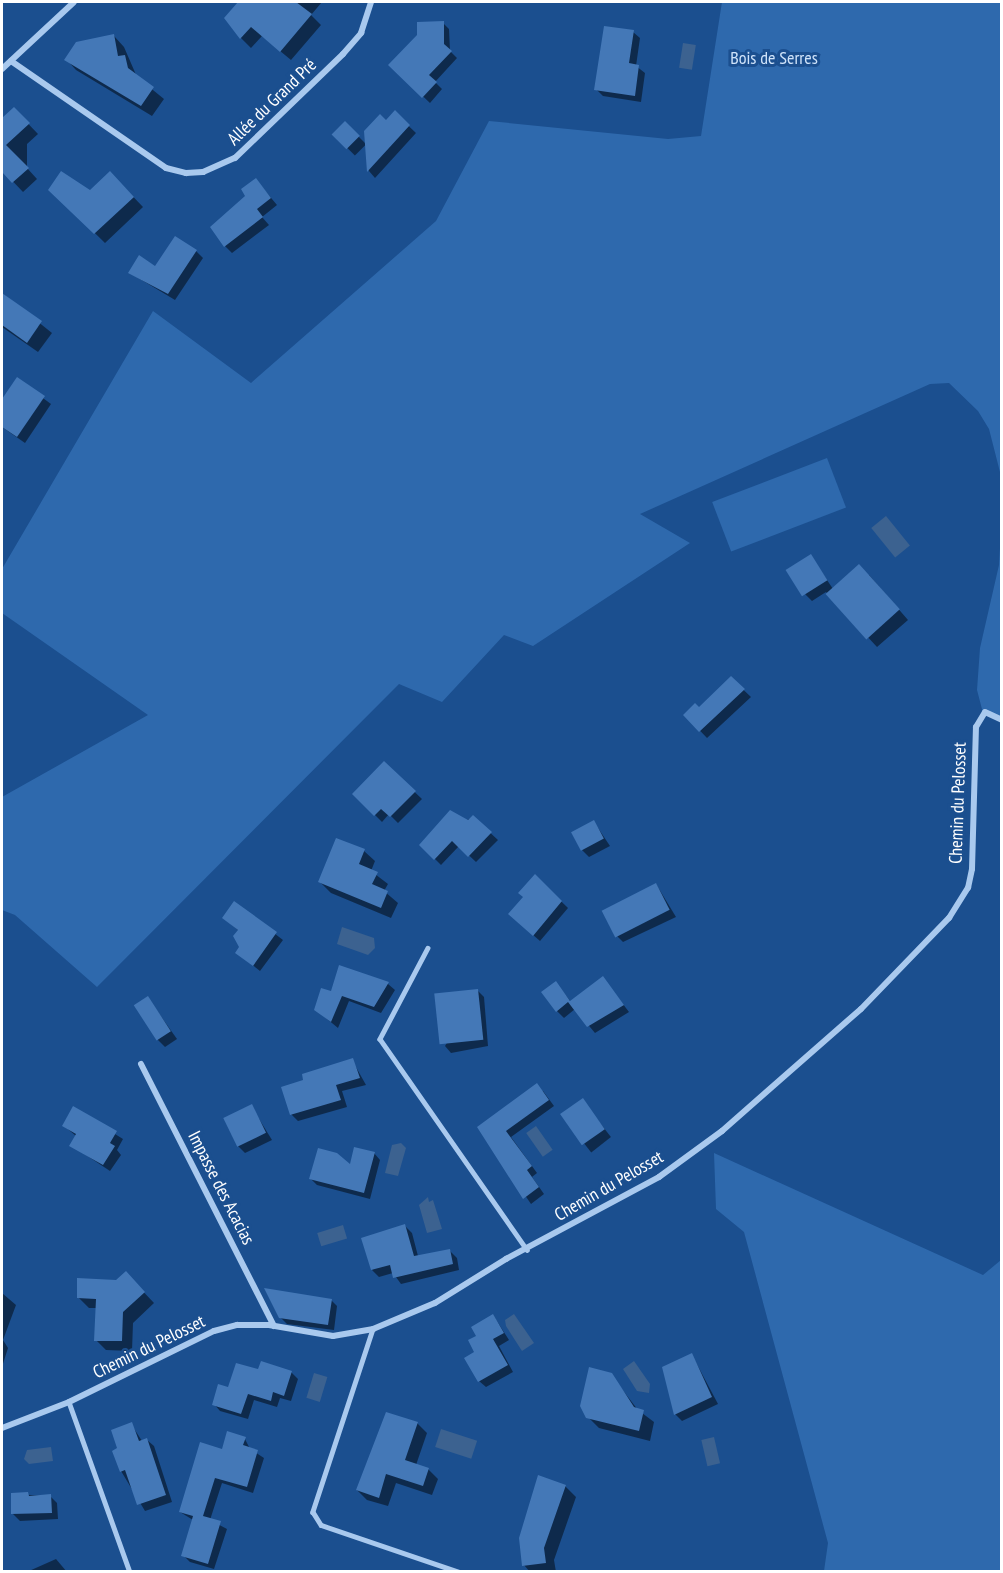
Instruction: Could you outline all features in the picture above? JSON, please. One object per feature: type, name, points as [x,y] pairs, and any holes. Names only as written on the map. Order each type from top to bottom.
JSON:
[{"type":"street","points":[[2,69],[74,2]]},
{"type":"street","name":"Allée du Grand Pré","points":[[11,61],[166,168],[186,173],[202,172],[235,158],[343,54],[362,33],[371,2]]},
{"type":"street","name":"Chemin du Pelosset","points":[[2,1428],[69,1402],[214,1331],[237,1325],[274,1326],[333,1336],[372,1329],[435,1304],[659,1177],[722,1131],[861,1009],[934,936],[961,902],[972,869],[976,727],[985,712],[1002,720]]},
{"type":"street","name":"Impasse des Acacias","points":[[141,1064],[274,1326]]},
{"type":"lane","points":[[428,948],[380,1039],[527,1250]]},
{"type":"lane","points":[[372,1329],[313,1512],[321,1525],[459,1572]]},
{"type":"lane","points":[[69,1402],[130,1572]]},
{"type":"green space","name":"Bois de Serres","points":[[722,2],[1001,2],[1001,476],[989,429],[978,411],[949,383],[930,384],[640,514],[690,543],[533,646],[504,635],[442,702],[399,684],[97,987],[15,915],[2,910],[2,797],[148,715],[2,613],[2,569],[153,311],[251,383],[436,221],[489,121],[668,139],[701,136]]},
{"type":"green space","points":[[827,458],[846,507],[731,552],[712,502]]},
{"type":"green space","points":[[1001,531],[1001,720],[983,713],[977,690],[980,648],[999,565]]},
{"type":"green space","points":[[714,1153],[983,1275],[1001,1260],[1001,1571],[824,1571],[828,1543],[744,1232],[716,1209]]},
{"type":"shaded area","points":[[683,43],[696,45],[692,70],[679,68]]},
{"type":"shaded area","points":[[886,516],[910,546],[895,557],[871,528]]},
{"type":"shaded area","points":[[342,927],[374,938],[375,948],[368,955],[337,944]]},
{"type":"shaded area","points":[[536,1126],[553,1150],[543,1157],[526,1133]]},
{"type":"shaded area","points":[[401,1143],[406,1148],[398,1176],[385,1173],[392,1145]]},
{"type":"shaded area","points":[[428,1197],[429,1202],[433,1200],[442,1229],[427,1233],[419,1205]]},
{"type":"shaded area","points":[[343,1225],[347,1238],[321,1246],[317,1233]]},
{"type":"shaded area","points":[[514,1314],[534,1343],[522,1351],[506,1326],[505,1320]]},
{"type":"shaded area","points":[[634,1361],[650,1384],[649,1393],[637,1391],[623,1369]]},
{"type":"shaded area","points":[[314,1373],[327,1377],[320,1402],[306,1398]]},
{"type":"shaded area","points":[[441,1429],[477,1441],[471,1459],[435,1447]]},
{"type":"shaded area","points":[[714,1437],[720,1463],[707,1466],[701,1440]]},
{"type":"shaded area","points":[[51,1447],[53,1461],[29,1464],[24,1459],[27,1450]]},
{"type":"building","points":[[238,2],[296,2],[312,14],[280,52],[251,27],[240,39],[224,18]]},
{"type":"building","points":[[444,21],[444,44],[452,51],[429,75],[437,82],[422,98],[388,65],[417,35],[417,22]]},
{"type":"building","points":[[604,26],[634,30],[629,63],[639,65],[635,96],[594,90]]},
{"type":"building","points":[[114,34],[118,56],[125,55],[128,68],[154,87],[141,106],[64,60],[76,42]]},
{"type":"building","points":[[14,107],[30,123],[6,145],[29,168],[12,183],[2,172],[2,118]]},
{"type":"building","points":[[395,110],[410,125],[367,172],[364,131],[380,114],[386,120]]},
{"type":"building","points":[[345,121],[360,136],[346,149],[332,134]]},
{"type":"building","points":[[61,171],[90,190],[110,171],[134,197],[94,234],[48,190]]},
{"type":"building","points":[[256,178],[271,198],[257,209],[263,217],[224,247],[210,227],[245,196],[241,189]]},
{"type":"building","points":[[175,236],[197,250],[168,294],[128,273],[139,255],[155,266]]},
{"type":"building","points":[[2,293],[42,321],[27,343],[2,325]]},
{"type":"building","points":[[17,377],[45,396],[17,437],[2,427],[2,399]]},
{"type":"building","points":[[811,554],[827,580],[802,596],[786,570]]},
{"type":"building","points":[[859,564],[900,609],[866,639],[826,594]]},
{"type":"building","points":[[731,676],[745,689],[699,732],[683,715],[695,703],[699,707]]},
{"type":"building","points":[[384,761],[416,791],[390,817],[381,809],[374,816],[352,794]]},
{"type":"building","points":[[450,810],[468,820],[473,815],[492,832],[468,857],[452,841],[434,860],[419,845]]},
{"type":"building","points":[[594,820],[604,839],[581,851],[571,832]]},
{"type":"building","points":[[336,838],[365,849],[359,864],[378,872],[372,884],[388,891],[381,908],[318,882]]},
{"type":"building","points":[[535,874],[562,901],[533,936],[508,914],[523,897],[518,893]]},
{"type":"building","points":[[656,883],[670,910],[615,937],[602,911]]},
{"type":"building","points":[[234,901],[277,932],[253,966],[235,953],[239,947],[233,936],[238,930],[222,918]]},
{"type":"building","points":[[339,965],[389,982],[374,1007],[342,996],[331,1022],[314,1010],[321,988],[331,991]]},
{"type":"building","points":[[603,976],[624,1005],[587,1027],[568,1002],[556,1012],[541,992],[556,981],[570,1001]]},
{"type":"building","points":[[478,989],[483,1040],[440,1044],[434,994]]},
{"type":"building","points":[[148,996],[171,1031],[157,1040],[134,1005]]},
{"type":"building","points":[[353,1058],[360,1078],[336,1085],[341,1100],[290,1115],[281,1087],[303,1080],[302,1074]]},
{"type":"building","points":[[537,1083],[549,1100],[506,1131],[532,1166],[527,1170],[539,1187],[523,1199],[477,1127]]},
{"type":"building","points":[[583,1098],[605,1129],[582,1145],[560,1114]]},
{"type":"building","points":[[252,1104],[266,1133],[237,1147],[223,1118]]},
{"type":"building","points":[[73,1106],[117,1131],[110,1143],[115,1146],[103,1165],[69,1146],[76,1134],[62,1126]]},
{"type":"building","points":[[354,1147],[375,1152],[364,1193],[309,1179],[318,1148],[337,1153],[350,1164]]},
{"type":"building","points":[[405,1224],[414,1256],[450,1249],[453,1264],[393,1278],[390,1265],[371,1270],[361,1238]]},
{"type":"building","points":[[126,1271],[145,1292],[123,1312],[122,1341],[94,1341],[96,1299],[77,1298],[77,1278],[116,1280]]},
{"type":"building","points":[[264,1288],[332,1299],[328,1325],[279,1318]]},
{"type":"building","points":[[493,1314],[504,1333],[493,1339],[508,1365],[478,1382],[464,1358],[474,1352],[468,1340],[476,1336],[471,1327]]},
{"type":"building","points":[[692,1353],[712,1397],[674,1415],[662,1367]]},
{"type":"building","points":[[261,1361],[292,1371],[284,1396],[273,1392],[271,1401],[248,1394],[241,1414],[212,1405],[218,1384],[228,1387],[236,1363],[258,1369]]},
{"type":"building","points":[[589,1367],[612,1373],[634,1407],[644,1410],[639,1431],[586,1418],[580,1406]]},
{"type":"building","points":[[386,1412],[418,1422],[405,1460],[429,1468],[423,1486],[386,1474],[379,1498],[356,1490]]},
{"type":"building","points":[[132,1422],[139,1441],[147,1438],[166,1495],[137,1505],[125,1470],[120,1472],[112,1451],[117,1448],[111,1430]]},
{"type":"building","points":[[227,1431],[246,1437],[243,1445],[258,1450],[247,1487],[215,1478],[203,1516],[221,1521],[208,1564],[181,1556],[193,1516],[179,1512],[200,1442],[222,1449]]},
{"type":"building","points":[[538,1475],[566,1485],[544,1548],[546,1563],[522,1566],[519,1538]]},
{"type":"building","points":[[28,1492],[29,1496],[51,1494],[52,1513],[11,1514],[11,1493]]}]
